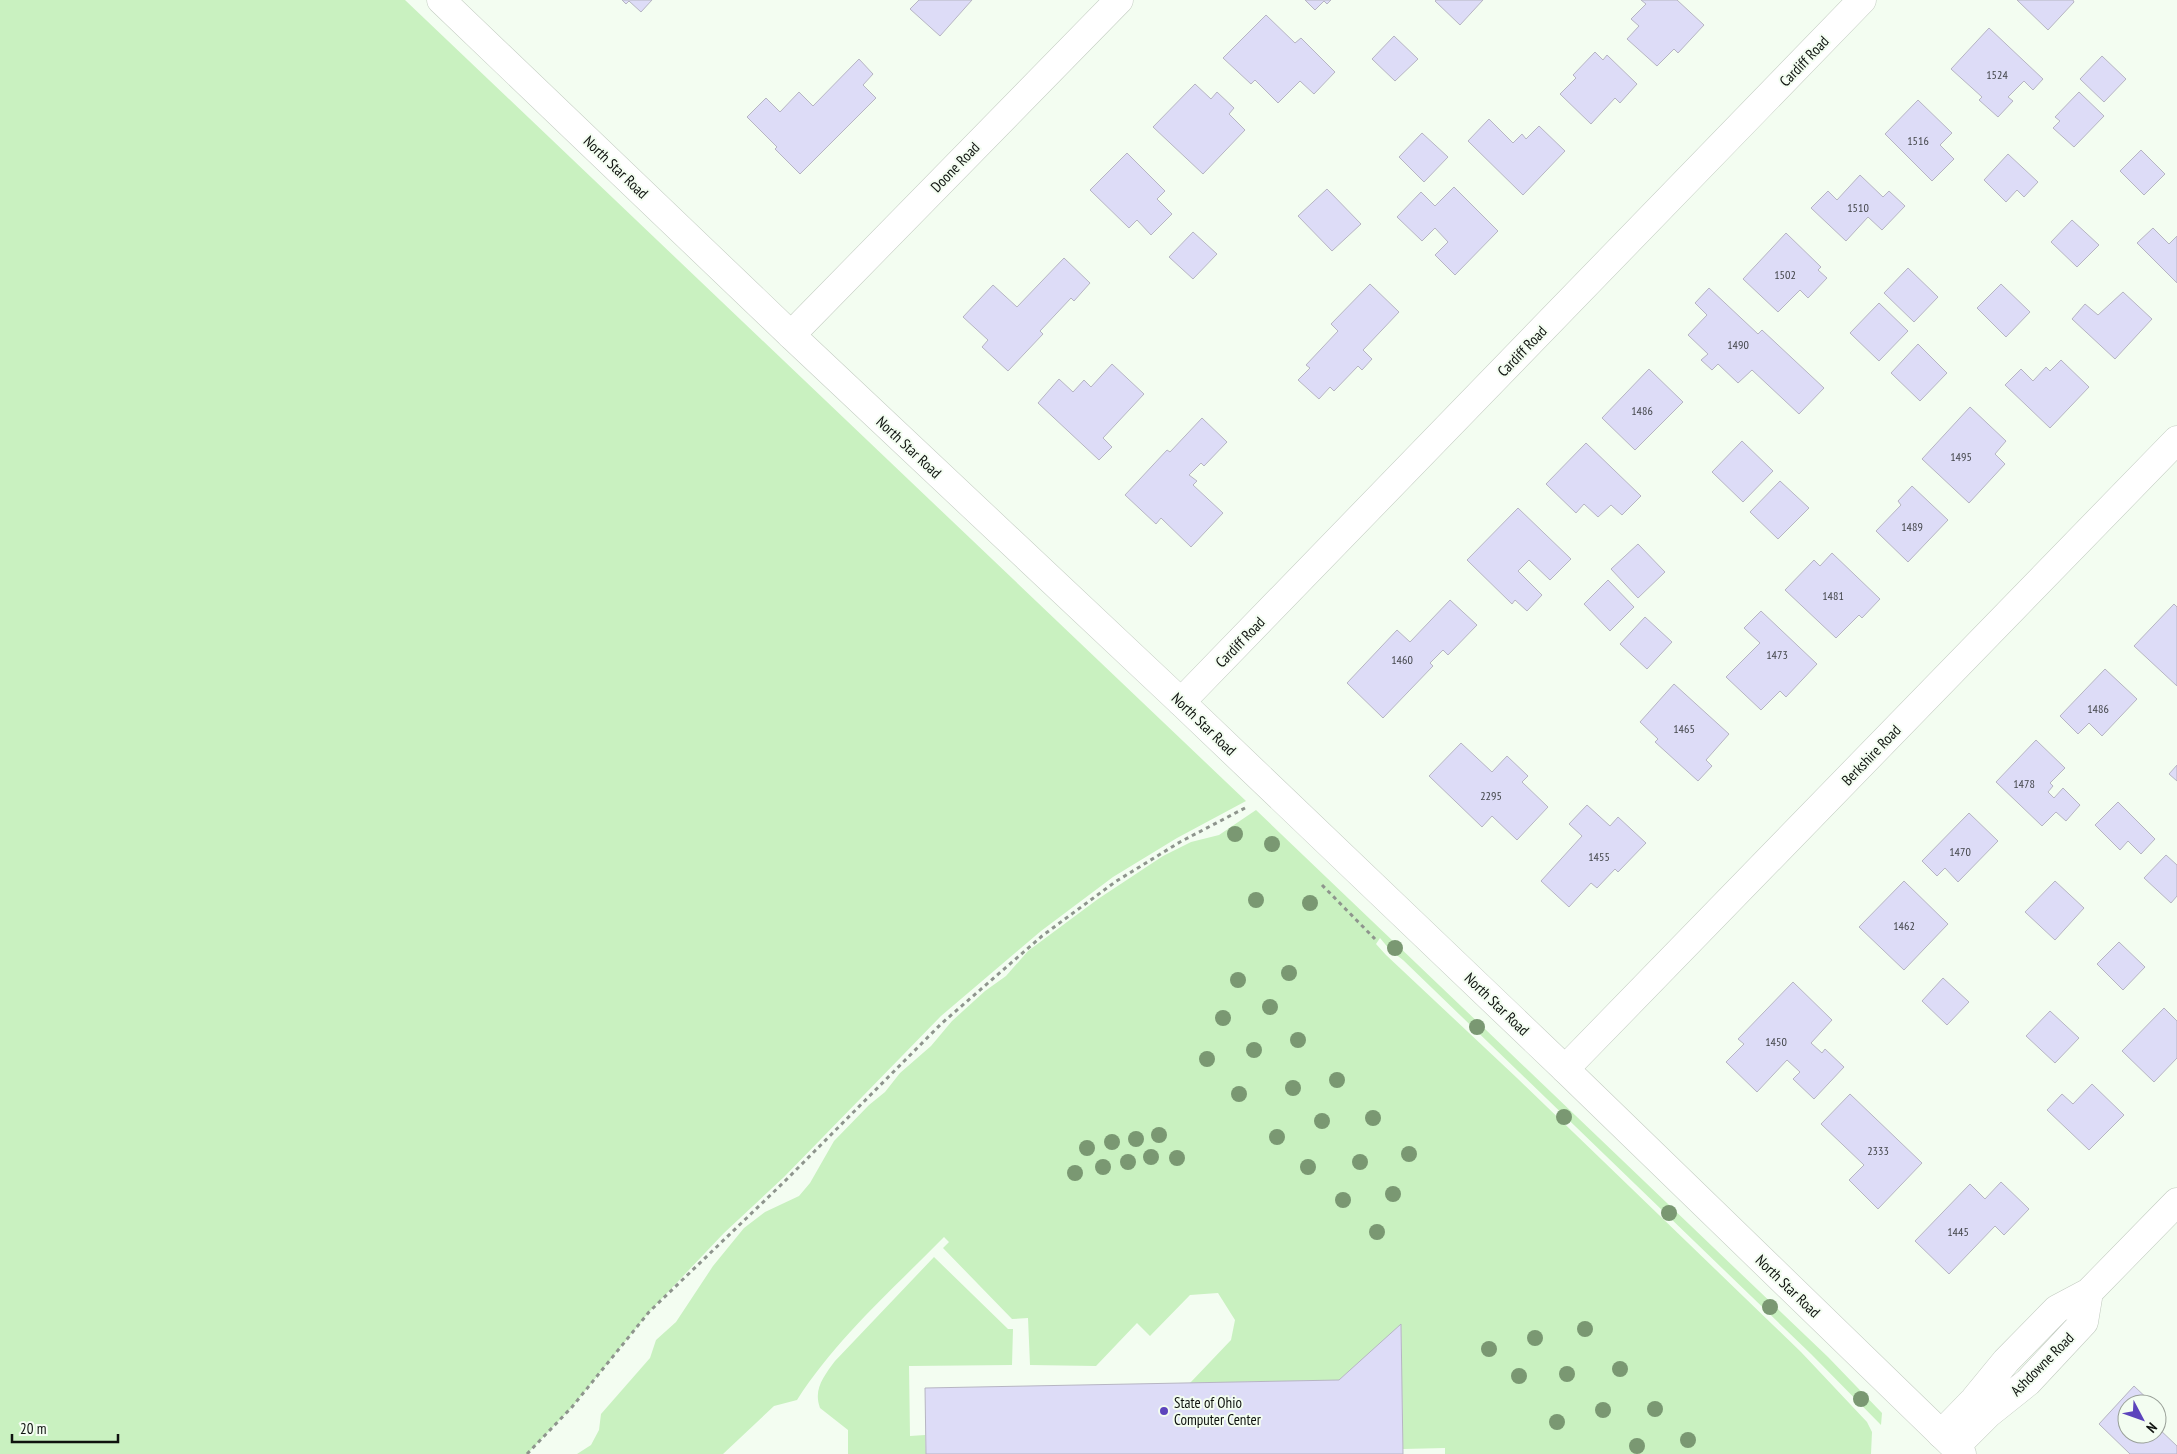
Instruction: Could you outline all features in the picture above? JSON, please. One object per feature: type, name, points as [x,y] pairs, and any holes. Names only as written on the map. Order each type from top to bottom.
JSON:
[{"type":"street","name":"North Star Road","points":[[441,0],[791,335],[1181,702],[1565,1069],[1953,1445]]},
{"type":"street","name":"Doone Road","points":[[791,335],[1118,0]]},
{"type":"street","name":"Cardiff Road","points":[[1181,702],[1862,0]]},
{"type":"street","name":"Berkshire Road","points":[[1565,1069],[2177,440]]},
{"type":"street","name":"Ashdowne Road","points":[[1953,1445],[2028,1382],[2084,1322],[2089,1292],[2177,1202]]},
{"type":"path","points":[[527,1454],[572,1407],[649,1312],[784,1182],[948,1017],[1042,936],[1115,882],[1180,842],[1244,808],[1250,814]]},
{"type":"path","points":[[1319,882],[1375,939]]},
{"type":"green space","points":[[0,0],[405,0],[1246,801],[1177,838],[1113,877],[1041,931],[941,1016],[784,1177],[724,1233],[649,1312],[572,1407],[527,1454],[0,1454]]},
{"type":"green space","points":[[1256,810],[1828,1357],[1882,1413],[1881,1425],[1811,1354],[1403,960],[1390,950],[1380,938],[1376,944],[1386,955],[1517,1078],[1801,1352],[1867,1422],[1872,1432],[1871,1454],[1445,1454],[1445,1448],[1403,1449],[1401,1325],[1339,1380],[1190,1383],[1231,1340],[1235,1320],[1218,1293],[1190,1295],[1150,1336],[1137,1323],[1096,1366],[1030,1365],[1028,1318],[1012,1319],[943,1248],[949,1242],[944,1237],[847,1335],[812,1378],[797,1400],[774,1406],[723,1454],[577,1454],[591,1445],[599,1430],[601,1414],[650,1358],[656,1340],[676,1322],[713,1266],[744,1228],[765,1212],[799,1196],[810,1183],[834,1141],[869,1105],[885,1092],[900,1073],[931,1046],[952,1021],[985,991],[1006,976],[1028,951],[1098,899],[1163,856],[1191,842],[1219,835]]},
{"type":"green space","points":[[934,1257],[1008,1329],[1013,1329],[1012,1365],[909,1366],[910,1436],[925,1435],[926,1454],[848,1454],[848,1430],[820,1408],[818,1395],[821,1383],[835,1361]]},
{"type":"building","points":[[622,0],[652,0],[641,12],[629,1],[626,4]]},
{"type":"building","points":[[919,0],[972,0],[940,36],[910,9]]},
{"type":"building","points":[[1305,0],[1331,0],[1327,4],[1324,1],[1315,10]]},
{"type":"building","points":[[1436,0],[1483,0],[1460,25]]},
{"type":"building","points":[[1641,0],[1677,0],[1704,25],[1678,53],[1674,49],[1657,66],[1627,39],[1639,26],[1631,19],[1646,4]]},
{"type":"building","points":[[2017,0],[2073,0],[2074,2],[2048,30]]},
{"type":"building","points":[[1266,15],[1295,43],[1301,38],[1335,72],[1314,94],[1300,81],[1278,103],[1255,80],[1251,84],[1223,58]]},
{"type":"building","points":[[1989,28],[2043,79],[2033,90],[2024,81],[2008,97],[2013,101],[1998,117],[1979,100],[1982,97],[1951,69]]},
{"type":"building","points":[[1394,36],[1418,59],[1395,81],[1372,59]]},
{"type":"building","points":[[1595,52],[1603,60],[1607,55],[1637,84],[1620,103],[1615,98],[1591,124],[1560,94],[1576,78],[1573,75]]},
{"type":"building","points":[[2102,56],[2126,79],[2104,102],[2080,79]]},
{"type":"building","points":[[859,59],[873,74],[863,85],[876,98],[800,174],[775,149],[777,147],[747,117],[766,98],[780,112],[799,92],[813,106]]},
{"type":"building","points":[[1195,84],[1211,99],[1217,92],[1234,108],[1229,114],[1245,130],[1203,174],[1153,127]]},
{"type":"building","points":[[2079,92],[2104,116],[2074,147],[2053,128],[2060,121],[2055,117]]},
{"type":"building","points":[[1918,100],[1952,133],[1940,145],[1954,159],[1932,181],[1885,134]]},
{"type":"building","points":[[1489,119],[1513,143],[1522,134],[1526,139],[1539,126],[1565,151],[1523,195],[1468,141]]},
{"type":"building","points":[[1422,133],[1448,157],[1424,182],[1399,157]]},
{"type":"building","points":[[2141,150],[2165,174],[2144,195],[2120,171]]},
{"type":"building","points":[[1127,153],[1165,191],[1157,199],[1172,214],[1151,235],[1137,220],[1129,228],[1090,190]]},
{"type":"building","points":[[2008,154],[2038,182],[2024,197],[2017,190],[2006,202],[1984,180]]},
{"type":"building","points":[[1860,175],[1883,197],[1889,191],[1905,206],[1882,230],[1868,217],[1846,241],[1811,208],[1828,191],[1837,200]]},
{"type":"building","points":[[1454,187],[1498,231],[1455,275],[1435,255],[1448,242],[1435,228],[1422,241],[1397,217],[1421,192],[1435,206]]},
{"type":"building","points":[[1327,189],[1361,224],[1332,251],[1298,216]]},
{"type":"building","points":[[2072,220],[2099,245],[2077,267],[2051,242]]},
{"type":"building","points":[[2153,228],[2169,244],[2177,236],[2177,283],[2137,243]]},
{"type":"building","points":[[1193,232],[1217,254],[1193,279],[1169,257]]},
{"type":"building","points":[[1786,233],[1821,267],[1818,270],[1827,278],[1808,298],[1800,290],[1778,312],[1743,279]]},
{"type":"building","points":[[1064,258],[1090,283],[1074,301],[1071,298],[1040,331],[1043,334],[1008,371],[982,347],[988,340],[963,317],[993,285],[1017,307]]},
{"type":"building","points":[[1908,268],[1938,297],[1914,322],[1884,293]]},
{"type":"building","points":[[1370,284],[1399,312],[1363,350],[1372,359],[1362,370],[1358,366],[1334,391],[1330,387],[1319,399],[1298,380],[1310,368],[1306,365],[1338,331],[1331,324]]},
{"type":"building","points":[[2001,284],[2030,312],[2006,337],[1977,308]]},
{"type":"building","points":[[1709,288],[1758,334],[1762,330],[1824,388],[1799,414],[1752,370],[1738,383],[1718,364],[1712,370],[1701,360],[1708,354],[1688,335],[1707,315],[1695,303]]},
{"type":"building","points":[[2123,292],[2152,319],[2115,359],[2072,319],[2085,304],[2098,315]]},
{"type":"building","points":[[1879,303],[1908,331],[1879,361],[1850,333]]},
{"type":"building","points":[[1918,344],[1947,373],[1920,401],[1891,373]]},
{"type":"building","points":[[2061,360],[2089,387],[2050,428],[2005,385],[2021,369],[2033,381],[2046,367],[2050,371]]},
{"type":"building","points":[[1112,364],[1144,394],[1103,438],[1112,447],[1099,460],[1038,403],[1059,379],[1073,392],[1084,380],[1091,387]]},
{"type":"building","points":[[1649,369],[1683,402],[1635,450],[1602,418]]},
{"type":"building","points":[[1970,407],[2006,441],[1995,454],[2005,464],[1969,503],[1922,459]]},
{"type":"building","points":[[1202,418],[1227,442],[1204,466],[1201,463],[1189,475],[1197,481],[1193,485],[1223,513],[1191,547],[1161,518],[1156,524],[1125,495],[1167,450],[1170,452]]},
{"type":"building","points":[[1742,441],[1773,471],[1743,502],[1712,472]]},
{"type":"building","points":[[1586,443],[1641,496],[1622,515],[1611,505],[1598,517],[1584,504],[1576,513],[1546,484]]},
{"type":"building","points":[[1780,481],[1809,508],[1778,539],[1750,512]]},
{"type":"building","points":[[1912,486],[1948,520],[1908,562],[1876,531],[1901,505],[1898,501]]},
{"type":"building","points":[[1518,508],[1571,559],[1550,580],[1529,560],[1518,571],[1542,595],[1527,611],[1515,600],[1512,604],[1467,560]]},
{"type":"building","points":[[1638,544],[1665,572],[1638,598],[1611,569]]},
{"type":"building","points":[[1832,553],[1880,599],[1862,618],[1859,615],[1836,638],[1785,590],[1814,560],[1820,566]]},
{"type":"building","points":[[1608,580],[1634,607],[1610,631],[1584,604]]},
{"type":"building","points":[[1450,600],[1477,625],[1448,655],[1443,650],[1430,663],[1433,666],[1383,718],[1347,683],[1397,630],[1410,642]]},
{"type":"building","points":[[2174,604],[2177,607],[2177,686],[2134,646]]},
{"type":"building","points":[[1761,611],[1817,664],[1786,697],[1780,691],[1761,710],[1726,677],[1760,643],[1744,628]]},
{"type":"building","points":[[1645,617],[1672,642],[1647,669],[1620,644]]},
{"type":"building","points":[[2105,669],[2137,699],[2102,736],[2089,723],[2078,734],[2060,716]]},
{"type":"building","points":[[1674,684],[1729,734],[1706,760],[1712,766],[1698,781],[1655,742],[1658,739],[1640,722]]},
{"type":"building","points":[[2036,740],[2065,768],[2050,783],[2053,786],[2048,792],[2054,798],[2063,788],[2080,805],[2066,821],[2056,812],[2042,826],[1996,782]]},
{"type":"building","points":[[1461,743],[1492,772],[1507,756],[1528,776],[1522,782],[1548,807],[1517,840],[1492,816],[1482,827],[1429,776]]},
{"type":"building","points":[[2177,765],[2177,781],[2169,774]]},
{"type":"building","points":[[2118,802],[2155,839],[2141,854],[2128,841],[2120,850],[2095,825]]},
{"type":"building","points":[[1587,805],[1610,826],[1618,817],[1646,843],[1618,872],[1615,869],[1597,888],[1591,883],[1569,907],[1541,881],[1582,836],[1569,824]]},
{"type":"building","points":[[1969,813],[1998,841],[1958,882],[1945,868],[1937,876],[1922,861]]},
{"type":"building","points":[[2166,855],[2177,865],[2177,896],[2171,903],[2144,878]]},
{"type":"building","points":[[1904,881],[1948,924],[1904,970],[1859,927]]},
{"type":"building","points":[[2055,881],[2084,908],[2055,940],[2025,912]]},
{"type":"building","points":[[2119,942],[2145,967],[2123,990],[2097,964]]},
{"type":"building","points":[[1943,978],[1969,1002],[1947,1025],[1922,1001]]},
{"type":"building","points":[[1793,982],[1832,1020],[1811,1043],[1822,1053],[1825,1049],[1844,1067],[1814,1099],[1793,1079],[1800,1072],[1787,1060],[1757,1092],[1726,1062],[1744,1044],[1738,1039]]},
{"type":"building","points":[[2164,1008],[2177,1021],[2177,1058],[2154,1082],[2122,1051]]},
{"type":"building","points":[[2050,1011],[2079,1038],[2055,1063],[2026,1036]]},
{"type":"building","points":[[2092,1084],[2124,1115],[2089,1150],[2047,1110],[2062,1094],[2073,1104]]},
{"type":"building","points":[[1850,1094],[1922,1163],[1878,1209],[1849,1180],[1864,1165],[1821,1124]]},
{"type":"building","points":[[2001,1182],[2029,1209],[2004,1235],[1995,1226],[1949,1274],[1915,1241],[1970,1184],[1985,1199]]},
{"type":"building","name":"State of Ohio Computer Center","points":[[1401,1324],[1403,1454],[926,1454],[925,1388],[1339,1380]]},
{"type":"building","points":[[2134,1386],[2142,1394],[2127,1394]]},
{"type":"building","points":[[2117,1404],[2117,1441],[2099,1424]]},
{"type":"building","points":[[2167,1436],[2177,1446],[2177,1454],[2130,1454],[2120,1444],[2167,1444]]},
{"type":"place","name":"State of Ohio Computer Center","points":[[1164,1411]]}]
